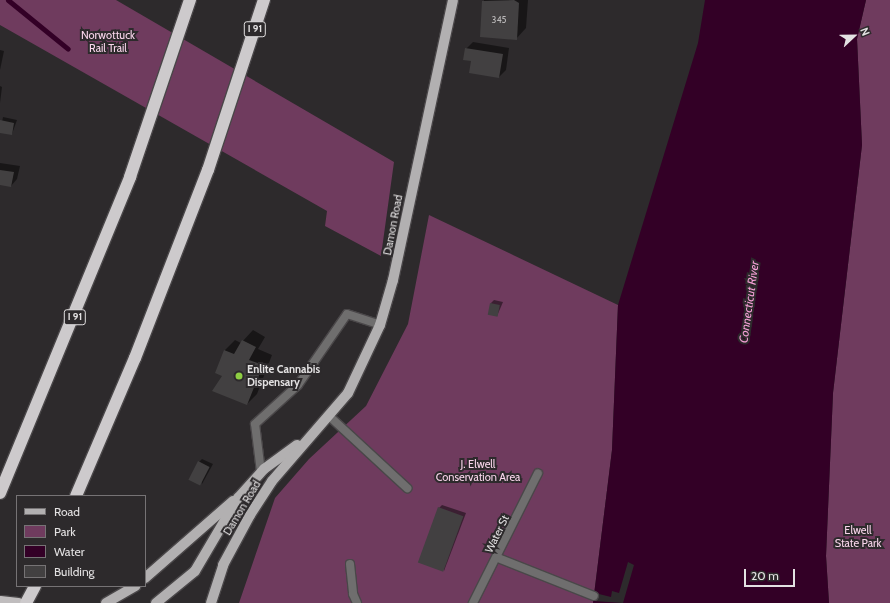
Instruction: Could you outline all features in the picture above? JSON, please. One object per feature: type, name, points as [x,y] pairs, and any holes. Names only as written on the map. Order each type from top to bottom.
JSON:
[{"type":"highway","name":"I 91","points":[[0,493],[62,348],[144,139],[190,0]]},
{"type":"highway","name":"I 91","points":[[76,495],[135,358],[208,170],[264,0]]},
{"type":"highway","points":[[26,603],[34,587]]},
{"type":"highway","points":[[0,601],[18,603]]},
{"type":"main road","name":"Damon Road","points":[[211,603],[223,565],[250,515],[310,435],[348,393],[380,325],[395,273],[453,0]]},
{"type":"main road","name":"Damon Road","points":[[146,577],[238,498],[261,472],[310,435]]},
{"type":"main road","name":"Damon Road","points":[[156,603],[195,571],[238,498]]},
{"type":"main road","points":[[106,603],[133,587]]},
{"type":"lane","points":[[261,472],[255,424],[298,385],[347,314],[380,325]]},
{"type":"lane","points":[[328,415],[407,488]]},
{"type":"lane","name":"Water St","points":[[473,603],[498,558],[538,473]]},
{"type":"lane","points":[[498,558],[594,596]]},
{"type":"lane","points":[[350,564],[352,594],[357,603]]},
{"type":"green space","name":"Norwottuck Rail Trail","points":[[0,0],[116,0],[394,162],[381,256],[325,226],[327,211],[0,25]]},
{"type":"green space","name":"Elwell State Park","points":[[866,0],[890,0],[890,603],[829,603],[826,556],[833,393],[862,145],[857,39]]},
{"type":"green space","name":"J. Elwell Conservation Area","points":[[429,215],[618,305],[612,450],[593,603],[239,603],[275,498],[309,459],[366,406],[408,324]]},
{"type":"water","name":"Connecticut River","points":[[705,0],[866,0],[857,39],[862,145],[833,393],[826,556],[829,603],[593,603],[612,450],[618,305],[698,43]]},
{"type":"pier","points":[[628,562],[634,565],[623,603],[594,601],[595,593],[611,597],[612,591],[619,593]]},
{"type":"building","points":[[514,0],[519,3],[517,40],[480,37],[482,1]]},
{"type":"building","points":[[465,48],[503,54],[499,78],[469,73],[471,61],[463,60]]},
{"type":"building","points":[[0,120],[14,123],[12,135],[0,133]]},
{"type":"building","points":[[0,170],[14,172],[11,187],[0,185]]},
{"type":"building","points":[[490,303],[500,305],[498,317],[488,315]]},
{"type":"building","points":[[242,340],[256,347],[249,360],[263,365],[247,405],[212,391],[222,376],[215,373],[224,350],[234,354]]},
{"type":"building","points":[[198,461],[210,467],[200,486],[188,480]]},
{"type":"building","points":[[438,507],[463,516],[443,572],[418,562]]},
{"type":"waterway","points":[[8,0],[68,49]]},
{"type":"place","name":"Enlite Cannabis Dispensary","points":[[239,376]]}]
